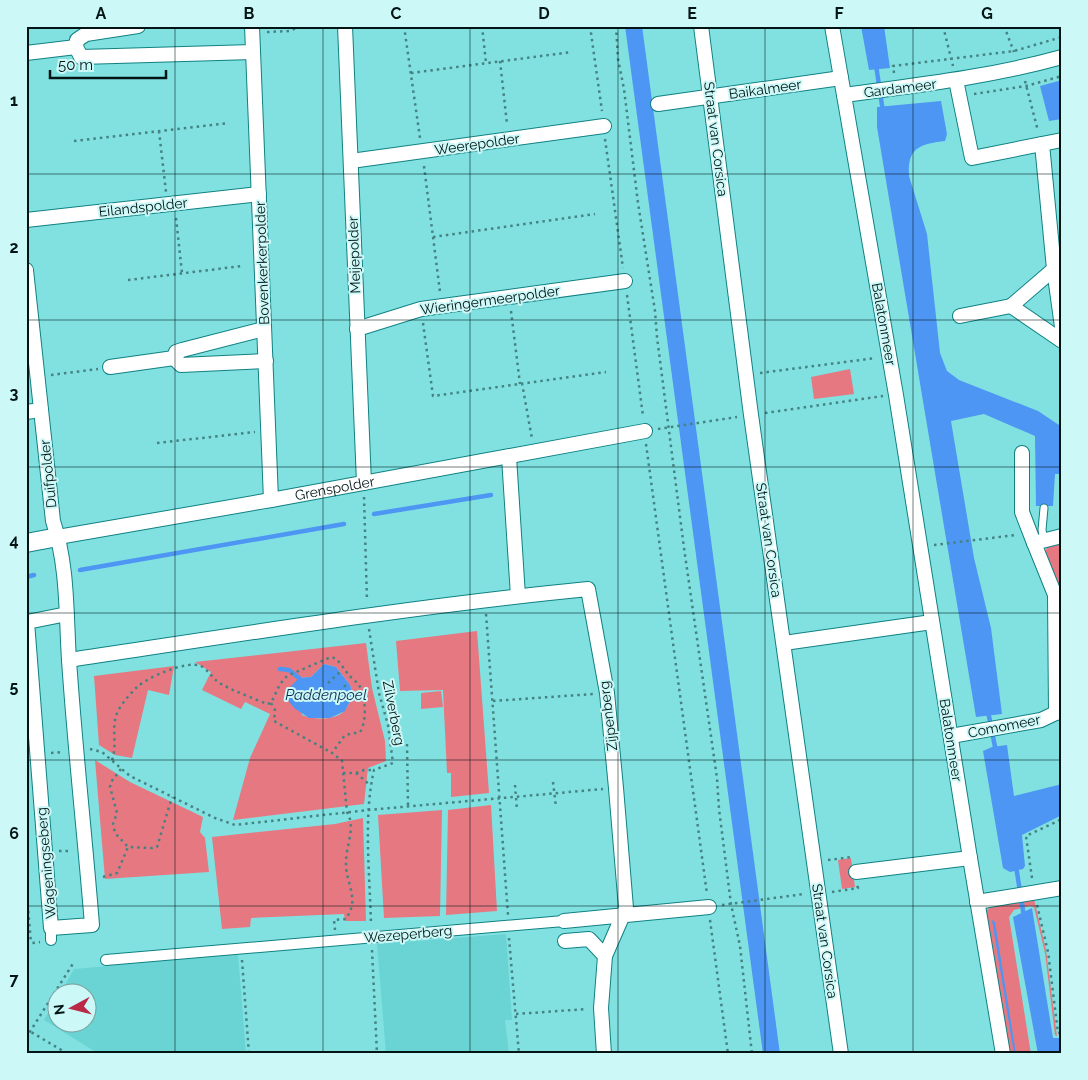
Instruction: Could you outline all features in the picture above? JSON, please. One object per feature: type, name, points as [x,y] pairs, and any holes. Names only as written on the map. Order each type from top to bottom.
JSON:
[{"type":"street","points":[[138,26],[86,34],[77,40],[76,47],[81,57],[253,52]]},
{"type":"street","name":"Meijepolder","points":[[345,26],[364,483]]},
{"type":"street","name":"Straat van Corsica","points":[[701,26],[746,375],[841,1054]]},
{"type":"street","name":"Balatonmeer","points":[[832,26],[896,394],[1003,1054]]},
{"type":"street","name":"Bovenkerkerpolder","points":[[252,30],[271,500]]},
{"type":"street","points":[[26,53],[76,47]]},
{"type":"street","name":"Gardameer","points":[[844,95],[956,80],[1021,68],[1062,57]]},
{"type":"street","name":"Baikalmeer","points":[[658,104],[841,78]]},
{"type":"street","points":[[956,80],[972,158],[1062,140]]},
{"type":"street","name":"Weerepolder","points":[[351,161],[604,126]]},
{"type":"street","points":[[1042,144],[1054,269],[1062,327]]},
{"type":"street","name":"Eilandspolder","points":[[26,220],[259,194]]},
{"type":"street","points":[[960,316],[1011,306],[1054,269]]},
{"type":"street","name":"Duifpolder","points":[[26,270],[53,522],[58,537]]},
{"type":"street","name":"Wieringermeerpolder","points":[[357,328],[422,308],[625,281]]},
{"type":"street","points":[[1011,306],[1062,341]]},
{"type":"street","points":[[174,358],[176,352],[182,350],[264,330]]},
{"type":"street","points":[[174,358],[181,365],[266,361]]},
{"type":"street","points":[[110,367],[174,358]]},
{"type":"street","points":[[26,412],[41,410]]},
{"type":"street","name":"Grenspolder","points":[[26,543],[509,457],[644,431]]},
{"type":"street","name":"Comomeer","points":[[951,736],[1041,720],[1059,712],[1055,595],[1036,539],[1022,512],[1022,453]]},
{"type":"street","points":[[509,457],[518,596]]},
{"type":"street","points":[[1036,539],[1062,536]]},
{"type":"street","name":"Wageningseberg","points":[[58,537],[63,558],[67,614],[69,660],[92,925],[51,934],[27,622],[67,614]]},
{"type":"street","name":"Zijpenberg","points":[[367,616],[485,600],[588,589],[607,693],[626,908],[624,914]]},
{"type":"street","points":[[69,660],[367,616]]},
{"type":"street","points":[[784,643],[932,622]]},
{"type":"street","points":[[856,872],[970,858]]},
{"type":"street","points":[[977,902],[1062,888]]},
{"type":"street","name":"Wezeperberg","points":[[106,960],[709,907]]},
{"type":"street","points":[[604,1054],[601,1008],[605,956],[624,914]]},
{"type":"street","points":[[566,940],[589,939],[605,956]]},
{"type":"lane","points":[[1036,539],[1042,530],[1044,508]]},
{"type":"path","points":[[252,30],[290,32],[300,26]]},
{"type":"path","points":[[482,26],[486,63]]},
{"type":"path","points":[[590,26],[728,1054]]},
{"type":"path","points":[[616,26],[618,59],[624,89],[638,203],[655,311],[656,337],[717,778],[731,904],[740,946],[752,1054]]},
{"type":"path","name":"Gardameer","points":[[943,26],[956,80]]},
{"type":"path","points":[[1004,26],[1021,68],[1042,144]]},
{"type":"path","points":[[893,66],[1014,50],[1062,38]]},
{"type":"path","points":[[411,73],[572,52]]},
{"type":"path","points":[[500,61],[509,139]]},
{"type":"path","points":[[960,96],[1026,86],[1062,76]]},
{"type":"path","points":[[74,141],[229,123]]},
{"type":"path","points":[[159,131],[182,273]]},
{"type":"path","points":[[433,237],[595,214]]},
{"type":"path","points":[[128,280],[242,266]]},
{"type":"path","points":[[509,297],[521,384],[534,451]]},
{"type":"path","points":[[422,308],[433,396],[606,372]]},
{"type":"path","points":[[746,375],[889,356]]},
{"type":"path","points":[[37,377],[110,367]]},
{"type":"path","points":[[669,427],[896,394]]},
{"type":"path","points":[[157,443],[268,430]]},
{"type":"path","name":"Zilverberg","points":[[364,483],[367,616],[379,693],[388,725],[393,763],[374,770]]},
{"type":"path","points":[[930,545],[978,540],[1036,539]]},
{"type":"path","points":[[485,600],[519,1054]]},
{"type":"path","points":[[271,703],[280,684],[287,676],[331,657],[335,658],[358,684],[363,693],[364,726],[360,732],[345,734],[332,753]]},
{"type":"path","points":[[112,760],[115,751],[114,721],[126,699],[145,682],[180,666],[193,664],[200,666],[210,672],[218,682],[267,704],[271,703]]},
{"type":"path","points":[[328,683],[340,672]]},
{"type":"path","points":[[340,692],[348,682]]},
{"type":"path","points":[[492,701],[607,693]]},
{"type":"path","points":[[271,703],[276,710],[274,722],[332,753],[342,761],[347,812],[351,819],[346,862],[352,904],[346,919],[334,920],[335,940]]},
{"type":"path","points":[[407,744],[408,806]]},
{"type":"path","points":[[37,755],[89,749],[102,752],[130,776],[215,818],[235,825],[408,806],[616,788]]},
{"type":"path","points":[[121,769],[111,782],[110,787],[117,813],[114,824],[115,833],[128,847],[152,848],[157,846],[172,797]]},
{"type":"path","points":[[343,773],[374,770],[370,785],[368,810],[371,937],[377,1054]]},
{"type":"path","points":[[356,773],[370,785]]},
{"type":"path","points":[[554,782],[556,807]]},
{"type":"path","points":[[515,785],[517,810]]},
{"type":"path","points":[[1062,819],[1026,836],[1032,894],[1048,952],[1058,1033],[1062,1032]]},
{"type":"path","points":[[108,876],[117,873],[128,847]]},
{"type":"path","points":[[45,852],[86,850]]},
{"type":"path","points":[[731,904],[858,888],[854,857],[814,862]]},
{"type":"path","points":[[26,885],[31,943]]},
{"type":"path","points":[[242,948],[249,1054]]},
{"type":"path","points":[[26,1038],[74,962]]},
{"type":"path","points":[[516,1014],[601,1008]]},
{"type":"path","points":[[26,1029],[68,1054]]},
{"type":"shaded area","points":[[850,369],[854,394],[814,399],[811,377]]},
{"type":"shaded area","points":[[1062,540],[1062,689],[1045,552],[1048,545]]},
{"type":"shaded area","points":[[477,631],[489,793],[451,797],[451,773],[447,773],[443,690],[400,691],[396,641]]},
{"type":"shaded area","points":[[366,643],[372,688],[385,741],[386,761],[368,768],[364,804],[233,820],[250,758],[270,714],[245,702],[241,709],[202,690],[211,672],[195,662]],"holes":[[[324,664],[336,667],[350,685],[353,695],[345,710],[331,718],[313,718],[302,715],[299,678],[311,677]]]},
{"type":"shaded area","points":[[174,666],[169,695],[148,690],[132,758],[115,755],[99,745],[94,676]]},
{"type":"shaded area","points":[[441,691],[443,707],[421,709],[421,693]]},
{"type":"shaded area","points":[[95,760],[130,782],[203,817],[200,832],[205,838],[209,872],[105,879]]},
{"type":"shaded area","points":[[491,805],[497,911],[446,915],[448,810]]},
{"type":"shaded area","points":[[442,810],[440,916],[384,918],[378,815]]},
{"type":"shaded area","points":[[363,818],[366,921],[345,921],[344,914],[251,918],[250,927],[222,929],[212,837],[335,824]]},
{"type":"shaded area","points":[[851,858],[855,887],[842,889],[838,860]]},
{"type":"shaded area","points":[[1034,899],[1046,950],[1057,1036],[1055,1035],[1045,953],[1034,907],[1030,906],[1014,910],[1009,917],[1031,1054],[1009,1054],[986,911],[992,905]]},
{"type":"shaded area","points":[[506,934],[512,1020],[505,1020],[509,1054],[386,1054],[377,944]]},
{"type":"shaded area","points":[[238,954],[246,1054],[99,1054],[63,1032],[98,1032],[98,982],[67,982],[74,969]]},
{"type":"shaded area","points":[[48,1013],[48,1022],[44,1020]]},
{"type":"water","points":[[625,26],[642,26],[780,1054],[763,1054]]},
{"type":"water","points":[[861,26],[884,26],[890,68],[869,70]]},
{"type":"water","points":[[1062,80],[1062,119],[1049,121],[1040,86]]},
{"type":"water","points":[[941,101],[947,134],[945,141],[929,144],[917,149],[910,159],[909,166],[909,176],[927,234],[940,353],[947,371],[959,380],[1038,411],[1062,427],[1062,474],[1055,474],[1053,506],[1036,506],[1035,436],[984,414],[951,421],[974,558],[991,628],[1002,714],[976,717],[877,127],[877,107]]},
{"type":"water","name":"Paddenpoel","points":[[324,664],[336,667],[350,685],[353,695],[345,711],[330,718],[309,718],[294,708],[288,700],[291,686],[299,678],[311,677]]},
{"type":"water","points":[[1007,745],[1014,796],[1062,784],[1062,815],[1022,835],[1025,866],[1023,869],[1010,872],[1003,868],[983,751],[992,747]]},
{"type":"water","points":[[1032,908],[1053,1038],[1062,1038],[1062,1054],[1038,1054],[1013,917]]},
{"type":"water","points":[[992,920],[995,922],[1016,1054],[1014,1054]]},
{"type":"waterway","points":[[876,65],[883,112]]},
{"type":"waterway","points":[[374,514],[491,495]]},
{"type":"waterway","points":[[80,570],[344,524]]},
{"type":"waterway","points":[[26,577],[34,575]]},
{"type":"waterway","points":[[280,669],[289,670],[299,678]]},
{"type":"waterway","points":[[988,711],[996,752]]},
{"type":"waterway","points":[[1016,866],[1024,917]]}]
